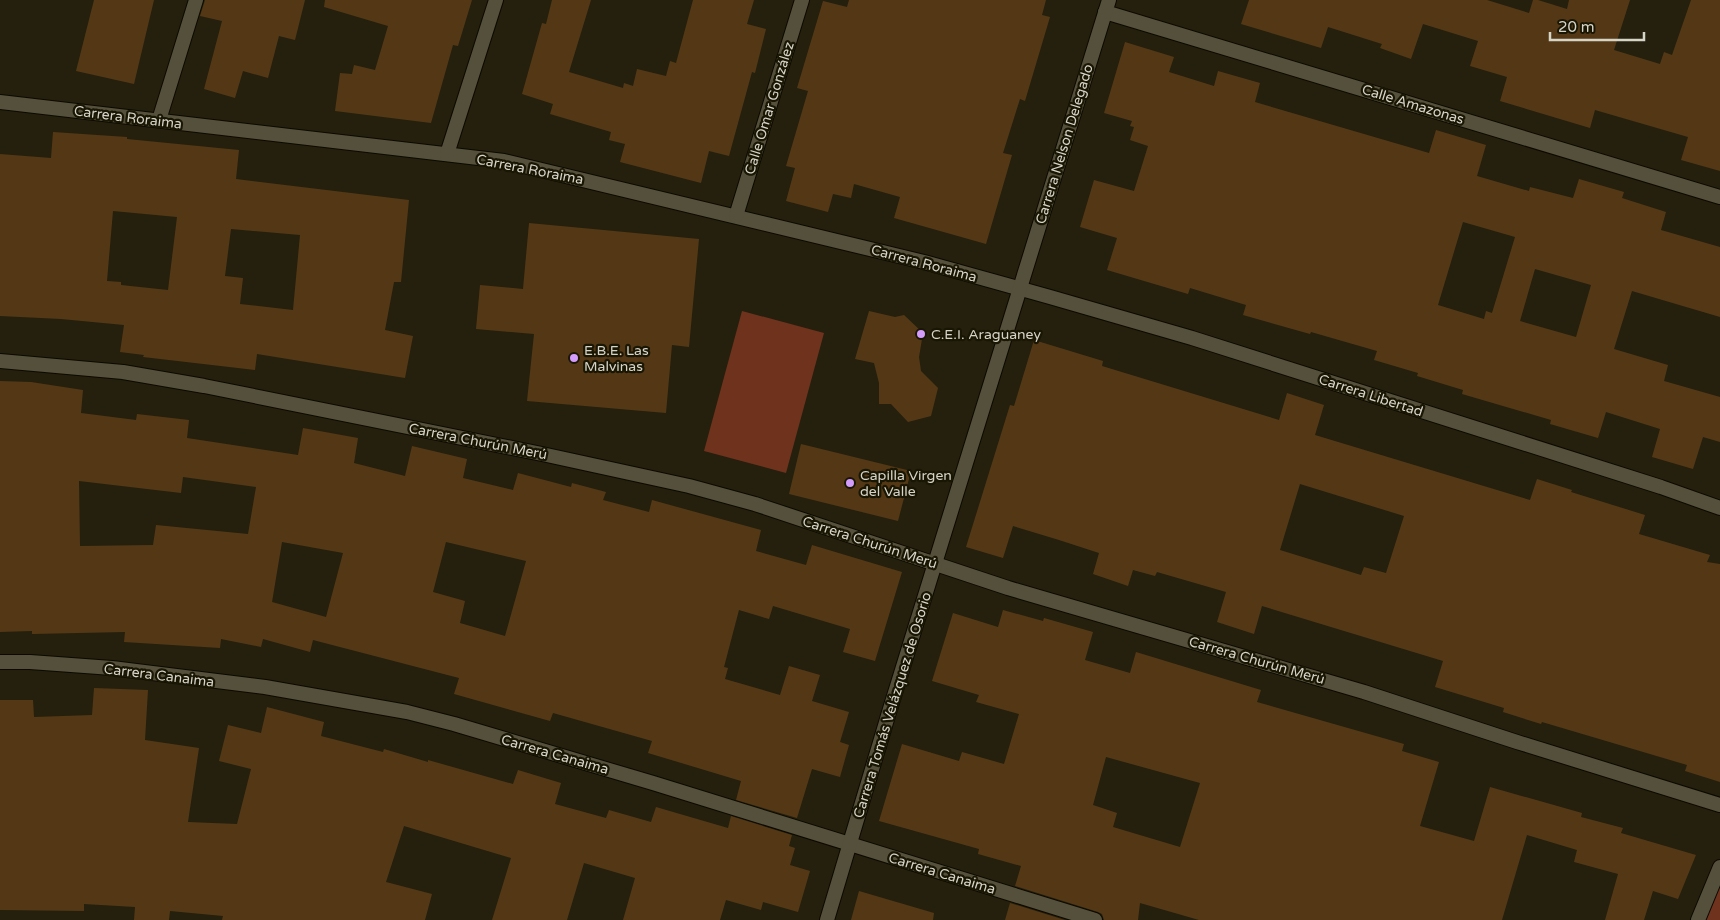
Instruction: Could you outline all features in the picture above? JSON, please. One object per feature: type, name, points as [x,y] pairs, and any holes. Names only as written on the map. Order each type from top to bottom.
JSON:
[{"type":"street","points":[[160,120],[196,0]]},
{"type":"street","points":[[447,154],[496,0]]},
{"type":"street","name":"Calle Omar González","points":[[736,216],[802,0]]},
{"type":"street","name":"Calle Amazonas","points":[[1107,6],[1720,197]]},
{"type":"street","name":"Carrera Nelson Delegado","points":[[1019,289],[1107,6]]},
{"type":"street","name":"Carrera Roraima","points":[[0,102],[504,161],[924,262],[1019,289]]},
{"type":"street","name":"Carrera Libertad","points":[[1019,289],[1192,338],[1661,487],[1720,508]]},
{"type":"street","name":"Carrera Tomás Velázquez de Osorio","points":[[827,920],[1019,289]]},
{"type":"street","name":"Carrera Churún Merú","points":[[0,361],[123,372],[204,386],[634,473],[755,504],[1008,588],[1364,692],[1720,805]]},
{"type":"street","name":"Carrera Canaima","points":[[0,662],[30,662],[112,668],[256,686],[407,712],[643,780],[1095,920]]},
{"type":"street","points":[[1698,920],[1720,867]]},
{"type":"shaded area","points":[[742,311],[824,333],[786,473],[704,451]]},
{"type":"shaded area","points":[[1720,867],[1720,920],[1698,920]]},
{"type":"building","points":[[94,0],[154,0],[134,84],[76,71]]},
{"type":"building","points":[[205,0],[305,0],[295,40],[279,36],[268,78],[243,71],[235,98],[204,89],[222,21],[200,16]]},
{"type":"building","points":[[325,0],[472,0],[458,46],[453,45],[431,123],[335,111],[340,73],[352,74],[354,65],[375,70],[388,26],[324,7]]},
{"type":"building","points":[[552,0],[591,0],[569,72],[623,88],[624,83],[633,86],[637,69],[666,76],[670,61],[676,63],[693,0],[754,0],[747,24],[766,29],[755,73],[752,72],[729,156],[709,151],[701,183],[620,162],[625,144],[609,140],[611,132],[550,114],[553,104],[522,94],[542,23],[546,24]]},
{"type":"building","points":[[849,0],[1046,0],[1042,15],[1050,17],[1025,101],[1020,99],[1003,153],[1012,155],[986,244],[894,218],[900,197],[854,184],[851,198],[833,194],[828,212],[786,201],[795,168],[786,166],[808,91],[797,88],[823,1],[847,7]]},
{"type":"building","points":[[1249,0],[1487,0],[1529,13],[1533,0],[1567,9],[1569,0],[1630,0],[1614,50],[1660,64],[1664,52],[1672,55],[1691,0],[1720,0],[1720,171],[1681,160],[1688,137],[1595,110],[1590,128],[1500,101],[1507,77],[1470,66],[1478,41],[1423,24],[1411,59],[1380,48],[1382,44],[1328,27],[1321,48],[1241,24]]},
{"type":"building","points":[[1125,42],[1174,57],[1169,72],[1214,86],[1218,71],[1260,83],[1255,102],[1429,153],[1436,130],[1486,145],[1477,176],[1529,191],[1530,187],[1573,198],[1579,179],[1624,192],[1622,198],[1666,212],[1661,230],[1720,247],[1720,317],[1632,291],[1614,349],[1668,365],[1664,381],[1720,397],[1720,442],[1703,437],[1693,469],[1652,457],[1660,429],[1606,412],[1598,438],[1550,424],[1551,420],[1462,394],[1463,390],[1417,376],[1418,373],[1374,360],[1377,351],[1243,315],[1246,305],[1190,288],[1188,294],[1107,270],[1117,238],[1080,227],[1094,180],[1134,191],[1148,146],[1130,140],[1134,127],[1130,126],[1132,121],[1104,113]],"holes":[[[1463,222],[1515,237],[1492,313],[1486,311],[1484,319],[1438,305]],[[1535,269],[1591,285],[1576,337],[1520,321]]]},
{"type":"building","points":[[53,132],[127,137],[127,139],[239,150],[236,179],[409,200],[401,282],[394,282],[385,330],[413,336],[405,378],[257,354],[255,370],[143,357],[144,355],[120,352],[124,325],[0,316],[0,154],[51,158]],"holes":[[[113,211],[177,217],[168,290],[121,285],[121,282],[107,281]],[[231,229],[300,235],[293,310],[240,304],[243,278],[225,276]]]},
{"type":"building","points":[[529,223],[699,239],[689,347],[672,345],[666,413],[527,401],[534,334],[476,329],[480,285],[523,289]]},
{"type":"building","points":[[869,311],[895,317],[904,315],[923,333],[919,357],[921,371],[938,388],[931,416],[908,422],[891,404],[879,404],[879,383],[874,363],[855,359]]},
{"type":"building","points":[[1034,340],[1103,361],[1102,366],[1279,420],[1287,393],[1324,405],[1315,435],[1530,500],[1537,479],[1572,490],[1571,492],[1645,515],[1639,534],[1710,555],[1707,562],[1720,564],[1720,782],[1685,771],[1687,765],[1542,722],[1541,724],[1503,712],[1504,708],[1435,687],[1443,661],[1262,606],[1254,634],[1217,622],[1226,592],[1157,572],[1155,576],[1133,570],[1128,586],[1093,574],[1099,553],[1013,526],[1003,558],[966,547],[1010,405],[1014,406]],"holes":[[[1300,484],[1404,516],[1386,573],[1364,567],[1361,575],[1280,550]]]},
{"type":"building","points":[[0,381],[31,382],[83,390],[81,413],[136,420],[137,414],[189,420],[187,438],[298,455],[303,428],[358,438],[354,463],[405,476],[412,446],[467,459],[463,478],[513,490],[518,473],[571,487],[572,483],[606,492],[603,500],[649,512],[652,500],[761,530],[756,551],[806,565],[812,545],[902,572],[875,661],[843,652],[850,629],[773,606],[769,619],[739,610],[724,667],[728,668],[725,679],[780,695],[789,666],[820,675],[812,701],[849,712],[840,742],[849,745],[840,777],[812,769],[797,818],[736,800],[741,781],[648,753],[652,741],[553,713],[550,721],[454,694],[459,678],[313,640],[310,652],[263,639],[261,647],[221,639],[220,648],[124,642],[125,632],[32,634],[32,631],[0,632]],"holes":[[[183,477],[256,487],[248,534],[156,525],[153,545],[80,546],[79,481],[181,493]],[[282,542],[343,553],[326,617],[272,602]],[[446,542],[526,561],[505,636],[460,623],[465,601],[433,592]]]},
{"type":"building","name":"Capilla Virgen del Valle","points":[[801,444],[911,471],[898,521],[789,494]]},
{"type":"building","points":[[1003,610],[1043,621],[1044,618],[1093,632],[1085,660],[1130,673],[1136,652],[1261,690],[1257,702],[1404,744],[1402,751],[1439,762],[1420,826],[1474,841],[1490,787],[1582,813],[1581,817],[1623,828],[1621,833],[1696,855],[1678,899],[1653,891],[1644,920],[1605,920],[1618,874],[1574,862],[1577,850],[1527,835],[1502,920],[1199,920],[1140,903],[1138,920],[1104,920],[1102,914],[1098,912],[1015,886],[1021,866],[978,854],[979,849],[879,821],[902,744],[959,761],[962,752],[1004,764],[1019,714],[976,702],[979,695],[932,681],[953,613],[998,627]],"holes":[[[1106,757],[1200,783],[1180,847],[1113,827],[1117,813],[1093,805]]]},
{"type":"building","points":[[94,688],[148,690],[145,740],[199,748],[188,822],[237,824],[251,769],[219,761],[228,725],[261,733],[267,707],[324,722],[321,736],[383,752],[384,749],[428,762],[428,760],[513,784],[518,770],[561,783],[555,804],[606,818],[609,810],[651,822],[656,807],[728,828],[731,816],[792,835],[789,846],[795,848],[790,865],[810,871],[798,912],[763,902],[761,910],[726,900],[720,920],[623,920],[635,878],[584,863],[567,920],[492,920],[511,858],[404,826],[386,882],[432,894],[425,920],[222,920],[223,916],[170,911],[169,920],[134,920],[135,907],[84,904],[84,911],[0,910],[0,700],[33,700],[34,717],[92,715]]},
{"type":"building","points":[[859,891],[934,913],[933,920],[851,920]]},
{"type":"building","points":[[1010,903],[1065,920],[1005,920]]},
{"type":"place","name":"C.E.I. Araguaney","points":[[921,334]]},
{"type":"place","name":"E.B.E. Las Malvinas","points":[[574,358]]},
{"type":"place","name":"Capilla Virgen del Valle","points":[[850,483]]}]
